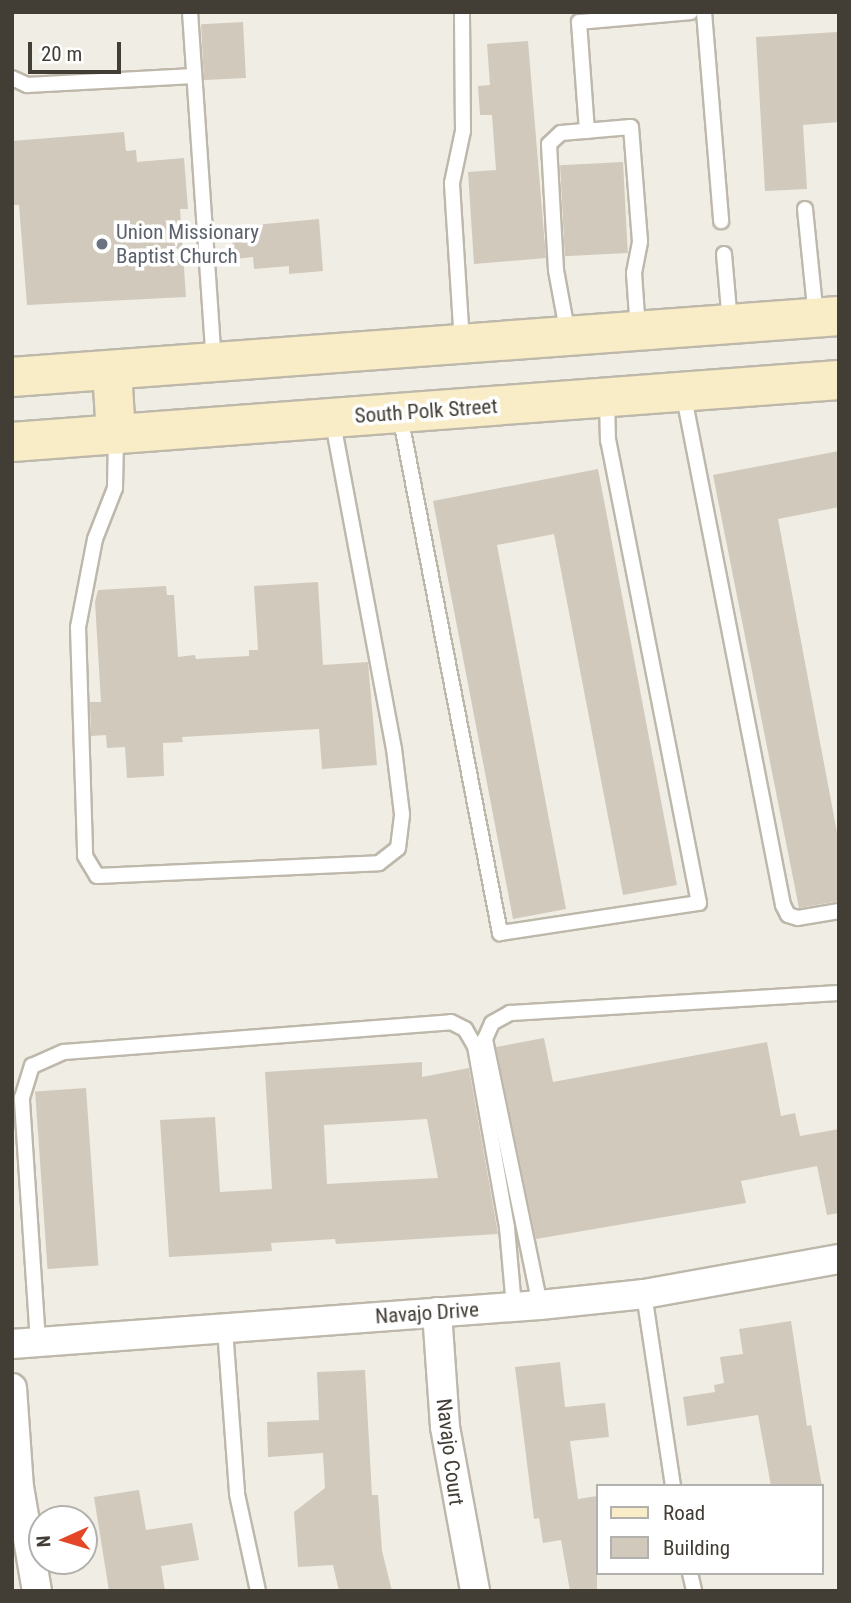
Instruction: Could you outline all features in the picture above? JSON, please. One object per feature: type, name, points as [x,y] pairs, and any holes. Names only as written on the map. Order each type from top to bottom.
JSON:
[{"type":"main road","points":[[12,377],[827,317]]},
{"type":"main road","points":[[112,370],[116,435]]},
{"type":"main road","name":"South Polk Street","points":[[12,442],[839,380]]},
{"type":"street","name":"Navajo Drive","points":[[25,1343],[527,1306],[644,1294],[839,1259]]},
{"type":"street","name":"Navajo Court","points":[[437,1312],[445,1427],[475,1591]]},
{"type":"street","points":[[12,1388],[19,1487],[37,1591]]},
{"type":"lane","points":[[190,12],[215,363]]},
{"type":"lane","points":[[463,12],[463,131],[452,183],[463,345]]},
{"type":"lane","points":[[587,131],[579,22],[691,12]]},
{"type":"lane","points":[[704,12],[721,221]]},
{"type":"lane","points":[[12,78],[27,85],[194,76]]},
{"type":"lane","points":[[568,337],[556,270],[549,145],[561,133],[631,127],[640,242],[634,273],[638,331]]},
{"type":"lane","points":[[805,209],[827,317]]},
{"type":"lane","points":[[724,254],[730,325]]},
{"type":"lane","points":[[683,392],[783,905],[788,915],[798,918],[839,911]]},
{"type":"lane","points":[[400,413],[500,933],[699,903],[608,441],[607,398]]},
{"type":"lane","points":[[116,435],[115,488],[95,538],[78,627],[85,856],[97,876],[379,863],[398,848],[400,801],[331,419]]},
{"type":"lane","points":[[527,1306],[485,1039],[492,1023],[510,1013],[839,993]]},
{"type":"lane","points":[[25,1343],[22,1098],[32,1066],[64,1052],[451,1022],[465,1029],[475,1046],[507,1228],[527,1306]]},
{"type":"lane","points":[[644,1294],[673,1484]]},
{"type":"lane","points":[[225,1329],[237,1493],[258,1591]]},
{"type":"building","points":[[243,22],[246,78],[204,80],[201,24]]},
{"type":"building","points":[[837,32],[839,122],[803,125],[807,189],[765,191],[756,37]]},
{"type":"building","points":[[528,41],[546,258],[474,264],[468,172],[496,170],[492,115],[480,115],[478,86],[490,85],[487,44]]},
{"type":"building","name":"Union Missionary Baptist Church","points":[[124,132],[126,151],[136,150],[137,162],[184,158],[188,209],[180,209],[186,297],[27,305],[19,205],[12,205],[12,141]]},
{"type":"building","points":[[623,162],[628,253],[565,256],[560,165]]},
{"type":"building","points":[[319,219],[323,271],[289,274],[289,266],[254,269],[253,257],[234,259],[231,227]]},
{"type":"building","points":[[839,451],[839,507],[778,519],[839,843],[839,901],[799,908],[713,475]]},
{"type":"building","points":[[598,469],[677,885],[623,895],[554,534],[497,545],[566,909],[513,919],[433,501]]},
{"type":"building","points":[[318,582],[323,665],[368,662],[377,765],[322,769],[319,729],[182,737],[183,742],[163,743],[164,776],[127,778],[125,747],[107,748],[106,735],[91,736],[90,702],[101,702],[95,602],[98,590],[166,586],[167,595],[174,595],[178,657],[195,655],[196,659],[249,656],[249,650],[258,650],[254,586]]},
{"type":"building","points":[[544,1038],[553,1082],[767,1042],[781,1116],[795,1113],[800,1136],[839,1129],[839,1213],[827,1215],[817,1166],[741,1181],[746,1203],[536,1239],[496,1047]]},
{"type":"building","points":[[422,1062],[422,1077],[469,1068],[498,1234],[336,1244],[335,1239],[271,1243],[272,1251],[169,1257],[160,1120],[215,1117],[220,1192],[272,1189],[265,1072]],"holes":[[[427,1119],[438,1178],[327,1184],[324,1125]]]},
{"type":"building","points":[[86,1088],[98,1266],[48,1269],[35,1092]]},
{"type":"building","points":[[791,1321],[807,1426],[811,1425],[822,1484],[771,1484],[758,1415],[687,1426],[683,1397],[715,1392],[714,1385],[724,1383],[720,1357],[743,1354],[739,1329]]},
{"type":"building","points":[[560,1362],[565,1407],[605,1403],[609,1437],[570,1441],[578,1499],[596,1496],[597,1591],[570,1591],[561,1540],[543,1543],[539,1518],[534,1519],[515,1367]]},
{"type":"building","points":[[365,1370],[372,1495],[378,1495],[382,1551],[392,1591],[339,1591],[333,1565],[298,1567],[294,1512],[325,1488],[323,1453],[268,1457],[267,1422],[319,1420],[317,1372]]},
{"type":"building","points":[[139,1490],[146,1530],[192,1523],[199,1560],[161,1566],[165,1591],[109,1591],[98,1522],[98,1505],[95,1505],[94,1497]]},
{"type":"place","name":"Union Missionary Baptist Church","points":[[102,244]]}]
